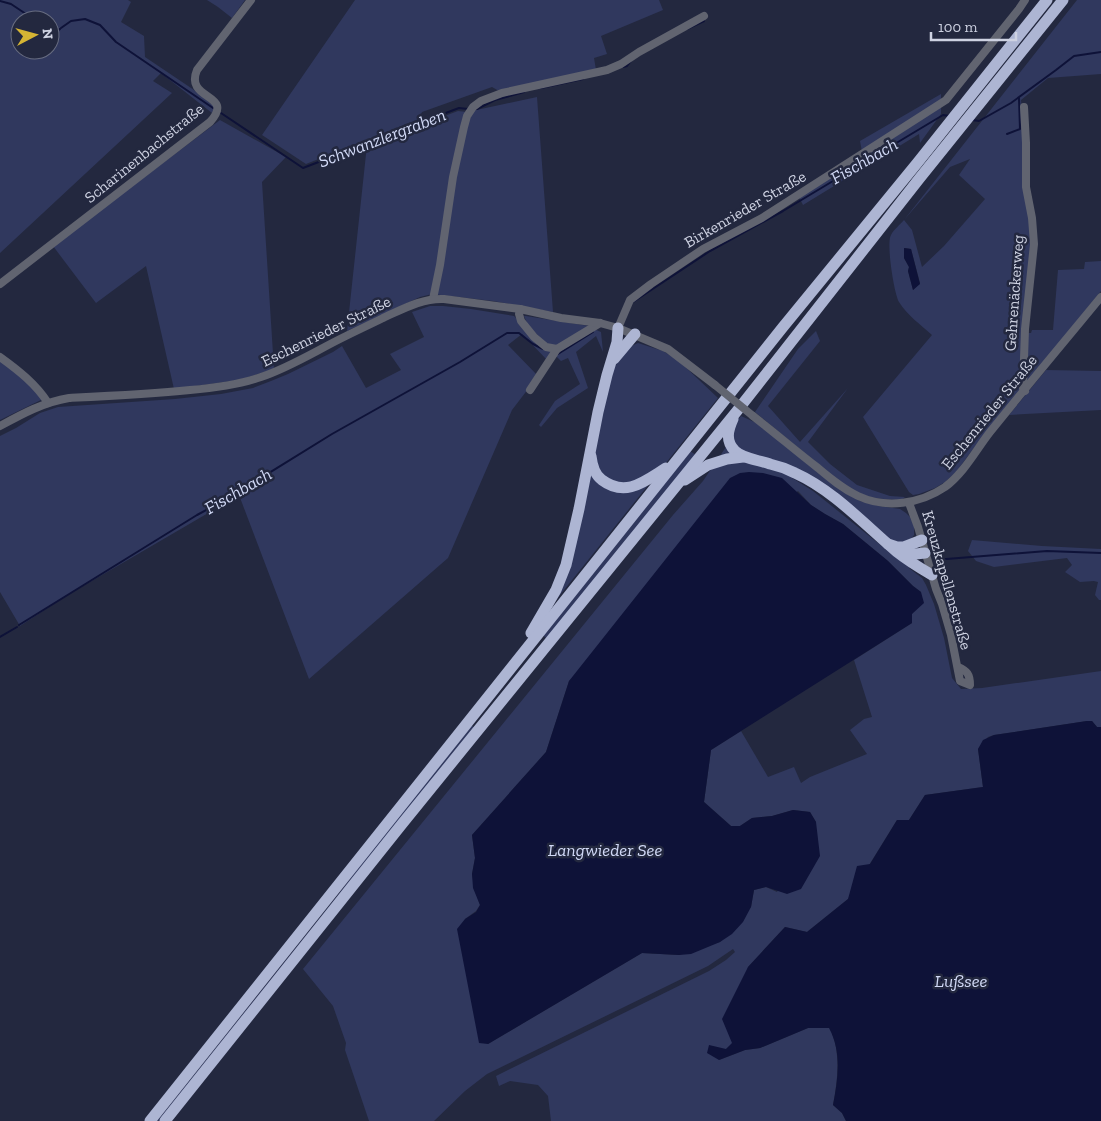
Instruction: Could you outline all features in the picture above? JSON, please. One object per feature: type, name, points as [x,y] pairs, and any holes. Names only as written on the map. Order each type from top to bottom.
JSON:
[{"type":"highway","points":[[165,1121],[736,411],[960,118],[1047,0]]},
{"type":"highway","points":[[150,1121],[675,462],[960,118],[1063,0]]},
{"type":"highway","points":[[499,682],[504,670],[529,636],[552,598],[566,565],[598,412],[617,342],[618,328]]},
{"type":"highway","points":[[611,363],[635,334]]},
{"type":"highway","points":[[736,411],[728,435],[729,442],[736,453],[781,467],[815,484],[837,500],[898,553],[932,575]]},
{"type":"highway","points":[[591,449],[593,467],[599,477],[609,485],[620,488],[631,488],[640,485],[675,462]]},
{"type":"highway","points":[[675,487],[708,465],[743,456]]},
{"type":"highway","points":[[888,544],[904,547],[922,540]]},
{"type":"highway","points":[[898,553],[906,555],[926,552]]},
{"type":"street","name":"Scharinenbachstraße","points":[[0,284],[215,117],[217,106],[213,100],[197,88],[194,83],[194,77],[197,70],[251,0]]},
{"type":"street","name":"Birkenrieder Straße","points":[[618,328],[630,300],[703,248],[749,226],[772,212],[946,100],[1025,0]]},
{"type":"street","points":[[433,299],[455,169],[467,116],[473,107],[481,101],[502,93],[607,70],[704,16]]},
{"type":"street","name":"Gehrenäckerweg","points":[[1024,107],[1026,187],[1032,218],[1034,244],[1025,330],[1023,388],[1025,391]]},
{"type":"street","name":"Eschenrieder Straße","points":[[0,426],[48,403],[69,398],[201,389],[225,386],[259,378],[288,367],[345,336],[417,303],[433,299],[444,299],[520,309],[561,318],[600,323],[635,334],[668,349],[716,385],[842,488],[859,497],[879,503],[910,503],[928,496],[952,481],[1101,297]]},
{"type":"street","points":[[520,309],[521,321],[534,337],[546,347],[557,349]]},
{"type":"street","points":[[530,390],[557,349],[600,323]]},
{"type":"street","points":[[0,356],[42,392],[48,403]]},
{"type":"street","name":"Kreuzkapellenstraße","points":[[910,503],[951,635],[957,665]]},
{"type":"shaded area","points":[[0,0],[128,0],[131,2],[121,22],[144,36],[145,57],[194,90],[215,107],[212,113],[161,73],[153,81],[172,93],[0,253]]},
{"type":"shaded area","points":[[207,0],[245,0],[232,18]]},
{"type":"shaded area","points":[[355,0],[659,0],[663,10],[601,36],[607,54],[594,58],[596,70],[499,91],[492,87],[422,112],[419,119],[306,164],[262,135]]},
{"type":"shaded area","points":[[1077,0],[1101,0],[1101,74],[1048,78],[1021,100],[1032,235],[1020,391],[956,472],[935,488],[913,495],[909,492],[863,417],[932,335],[902,307],[895,289],[891,268],[890,240],[892,233]],"holes":[[[970,159],[959,175],[985,199],[944,246],[922,267],[912,230],[904,220],[950,167]],[[905,248],[911,249],[920,283],[913,290],[908,271],[909,267],[904,258]]]},
{"type":"shaded area","points":[[941,94],[941,114],[920,143],[919,134],[803,205],[799,197],[863,157],[860,141]]},
{"type":"shaded area","points":[[537,97],[553,312],[493,301],[432,294],[420,297],[347,331],[367,145],[458,111],[467,112]]},
{"type":"shaded area","points":[[220,120],[286,157],[262,182],[274,369],[239,380],[174,389],[146,266],[96,303],[53,246]]},
{"type":"shaded area","points":[[1101,261],[1101,291],[1026,384],[1026,333],[1031,333],[1032,330],[1053,330],[1058,270],[1084,269],[1085,262]]},
{"type":"shaded area","points":[[430,306],[471,309],[514,316],[534,337],[558,350],[594,329],[601,332],[603,352],[596,336],[576,352],[588,388],[557,408],[541,427],[539,425],[555,401],[580,384],[568,358],[561,361],[555,355],[549,362],[522,334],[508,345],[538,376],[512,410],[448,558],[309,679],[239,495],[66,596],[20,626],[0,592],[0,436],[40,413],[58,407],[175,399],[253,388],[288,374],[342,346],[366,388],[401,370],[390,354],[424,337],[412,312]]},
{"type":"shaded area","points":[[524,316],[589,326],[556,347],[544,342],[528,325]]},
{"type":"shaded area","points":[[816,331],[820,341],[768,406],[800,442],[848,388],[808,442],[830,464],[857,485],[890,496],[905,497],[901,500],[871,497],[844,486],[755,412],[798,349]]},
{"type":"shaded area","points":[[638,343],[663,351],[679,361],[718,398],[548,610],[566,573],[607,382],[614,367],[629,347]]},
{"type":"shaded area","points":[[0,358],[14,369],[43,399],[0,420]]},
{"type":"shaded area","points":[[1046,370],[1101,371],[1101,410],[1009,415]]},
{"type":"shaded area","points":[[741,416],[761,425],[843,491],[860,501],[900,509],[910,517],[914,526],[914,535],[911,539],[897,545],[850,508],[789,476],[813,491],[893,555],[911,564],[909,568],[922,578],[934,604],[944,638],[952,678],[961,689],[982,688],[1101,671],[1101,727],[1097,727],[1092,721],[1087,721],[988,737],[978,749],[983,787],[925,795],[909,820],[897,820],[848,899],[807,932],[785,927],[748,967],[733,1043],[726,1049],[719,1060],[745,1050],[760,1048],[808,1028],[830,1028],[837,1056],[833,1105],[842,1113],[846,1121],[551,1121],[548,1096],[538,1085],[510,1081],[499,1086],[496,1076],[709,971],[735,952],[733,949],[708,966],[487,1074],[465,1091],[434,1121],[369,1121],[345,1050],[346,1043],[333,1006],[303,969],[673,515],[703,481],[732,438],[734,424]],"holes":[[[798,491],[811,505],[843,524],[888,561],[921,592],[912,614],[912,623],[854,660],[872,717],[864,719],[850,730],[867,754],[810,777],[801,783],[794,767],[768,777],[741,731],[711,750],[704,802],[731,826],[740,826],[752,818],[772,816],[793,810],[810,812],[816,822],[777,892],[766,887],[754,890],[751,907],[720,942],[679,955],[642,953],[488,1044],[465,919],[476,911],[480,905],[472,874],[475,858],[472,835],[546,752],[569,681]]]},
{"type":"shaded area","points":[[690,451],[696,455],[548,640],[543,635]]},
{"type":"shaded area","points":[[972,540],[1101,549],[1101,600],[1095,595],[1098,582],[1080,582],[1065,572],[1072,565],[1067,558],[994,567],[976,561],[968,551]]},
{"type":"shaded area","points":[[471,725],[475,728],[160,1121],[157,1121],[337,896]]},
{"type":"water","points":[[904,248],[911,249],[920,284],[913,290],[908,271],[909,267],[904,258]]},
{"type":"water","name":"Langwieder See","points":[[740,473],[763,473],[782,478],[811,505],[843,524],[888,561],[921,592],[924,603],[912,614],[912,623],[711,750],[704,802],[731,826],[740,826],[752,818],[772,816],[793,810],[810,812],[816,822],[820,856],[801,889],[787,894],[766,887],[754,890],[751,907],[743,922],[732,934],[720,942],[691,954],[642,953],[488,1044],[479,1043],[457,929],[465,919],[476,912],[480,905],[473,888],[472,874],[475,858],[472,835],[546,752],[569,681],[730,478]]},
{"type":"water","name":"Lußsee","points":[[1092,721],[1097,727],[1101,727],[1101,1121],[846,1121],[842,1113],[833,1105],[838,1066],[836,1046],[829,1028],[808,1028],[760,1048],[745,1050],[719,1060],[707,1053],[709,1045],[726,1049],[732,1043],[722,1019],[748,967],[785,927],[807,932],[848,899],[857,866],[870,864],[897,820],[909,820],[925,795],[983,787],[978,749],[983,740],[994,735]]},
{"type":"waterway","name":"Schwanzlergraben","points":[[0,1],[11,4],[20,10]]},
{"type":"waterway","name":"Schwanzlergraben","points":[[61,28],[71,21],[85,19],[100,25],[116,42],[213,108]]},
{"type":"waterway","name":"Schwanzlergraben","points":[[687,29],[704,21]]},
{"type":"waterway","name":"Fischbach","points":[[972,120],[979,121],[1011,103],[1074,56],[1101,52]]},
{"type":"waterway","name":"Schwanzlergraben","points":[[623,67],[627,66],[631,61]]},
{"type":"waterway","name":"Schwanzlergraben","points":[[541,88],[583,79]]},
{"type":"waterway","name":"Schwanzlergraben","points":[[475,108],[477,109],[495,100],[524,92]]},
{"type":"waterway","points":[[1007,134],[1020,129],[1019,98]]},
{"type":"waterway","name":"Schwanzlergraben","points":[[221,113],[303,168],[459,108],[468,109]]},
{"type":"waterway","name":"Fischbach","points":[[633,302],[710,251],[783,211],[943,115],[950,116]]},
{"type":"waterway","points":[[558,354],[593,332]]},
{"type":"waterway","name":"Fischbach","points":[[19,625],[332,434],[460,362],[507,333],[519,333],[543,349]]},
{"type":"waterway","points":[[934,560],[1047,551],[1101,553]]},
{"type":"waterway","name":"Fischbach","points":[[0,637],[17,627]]}]
